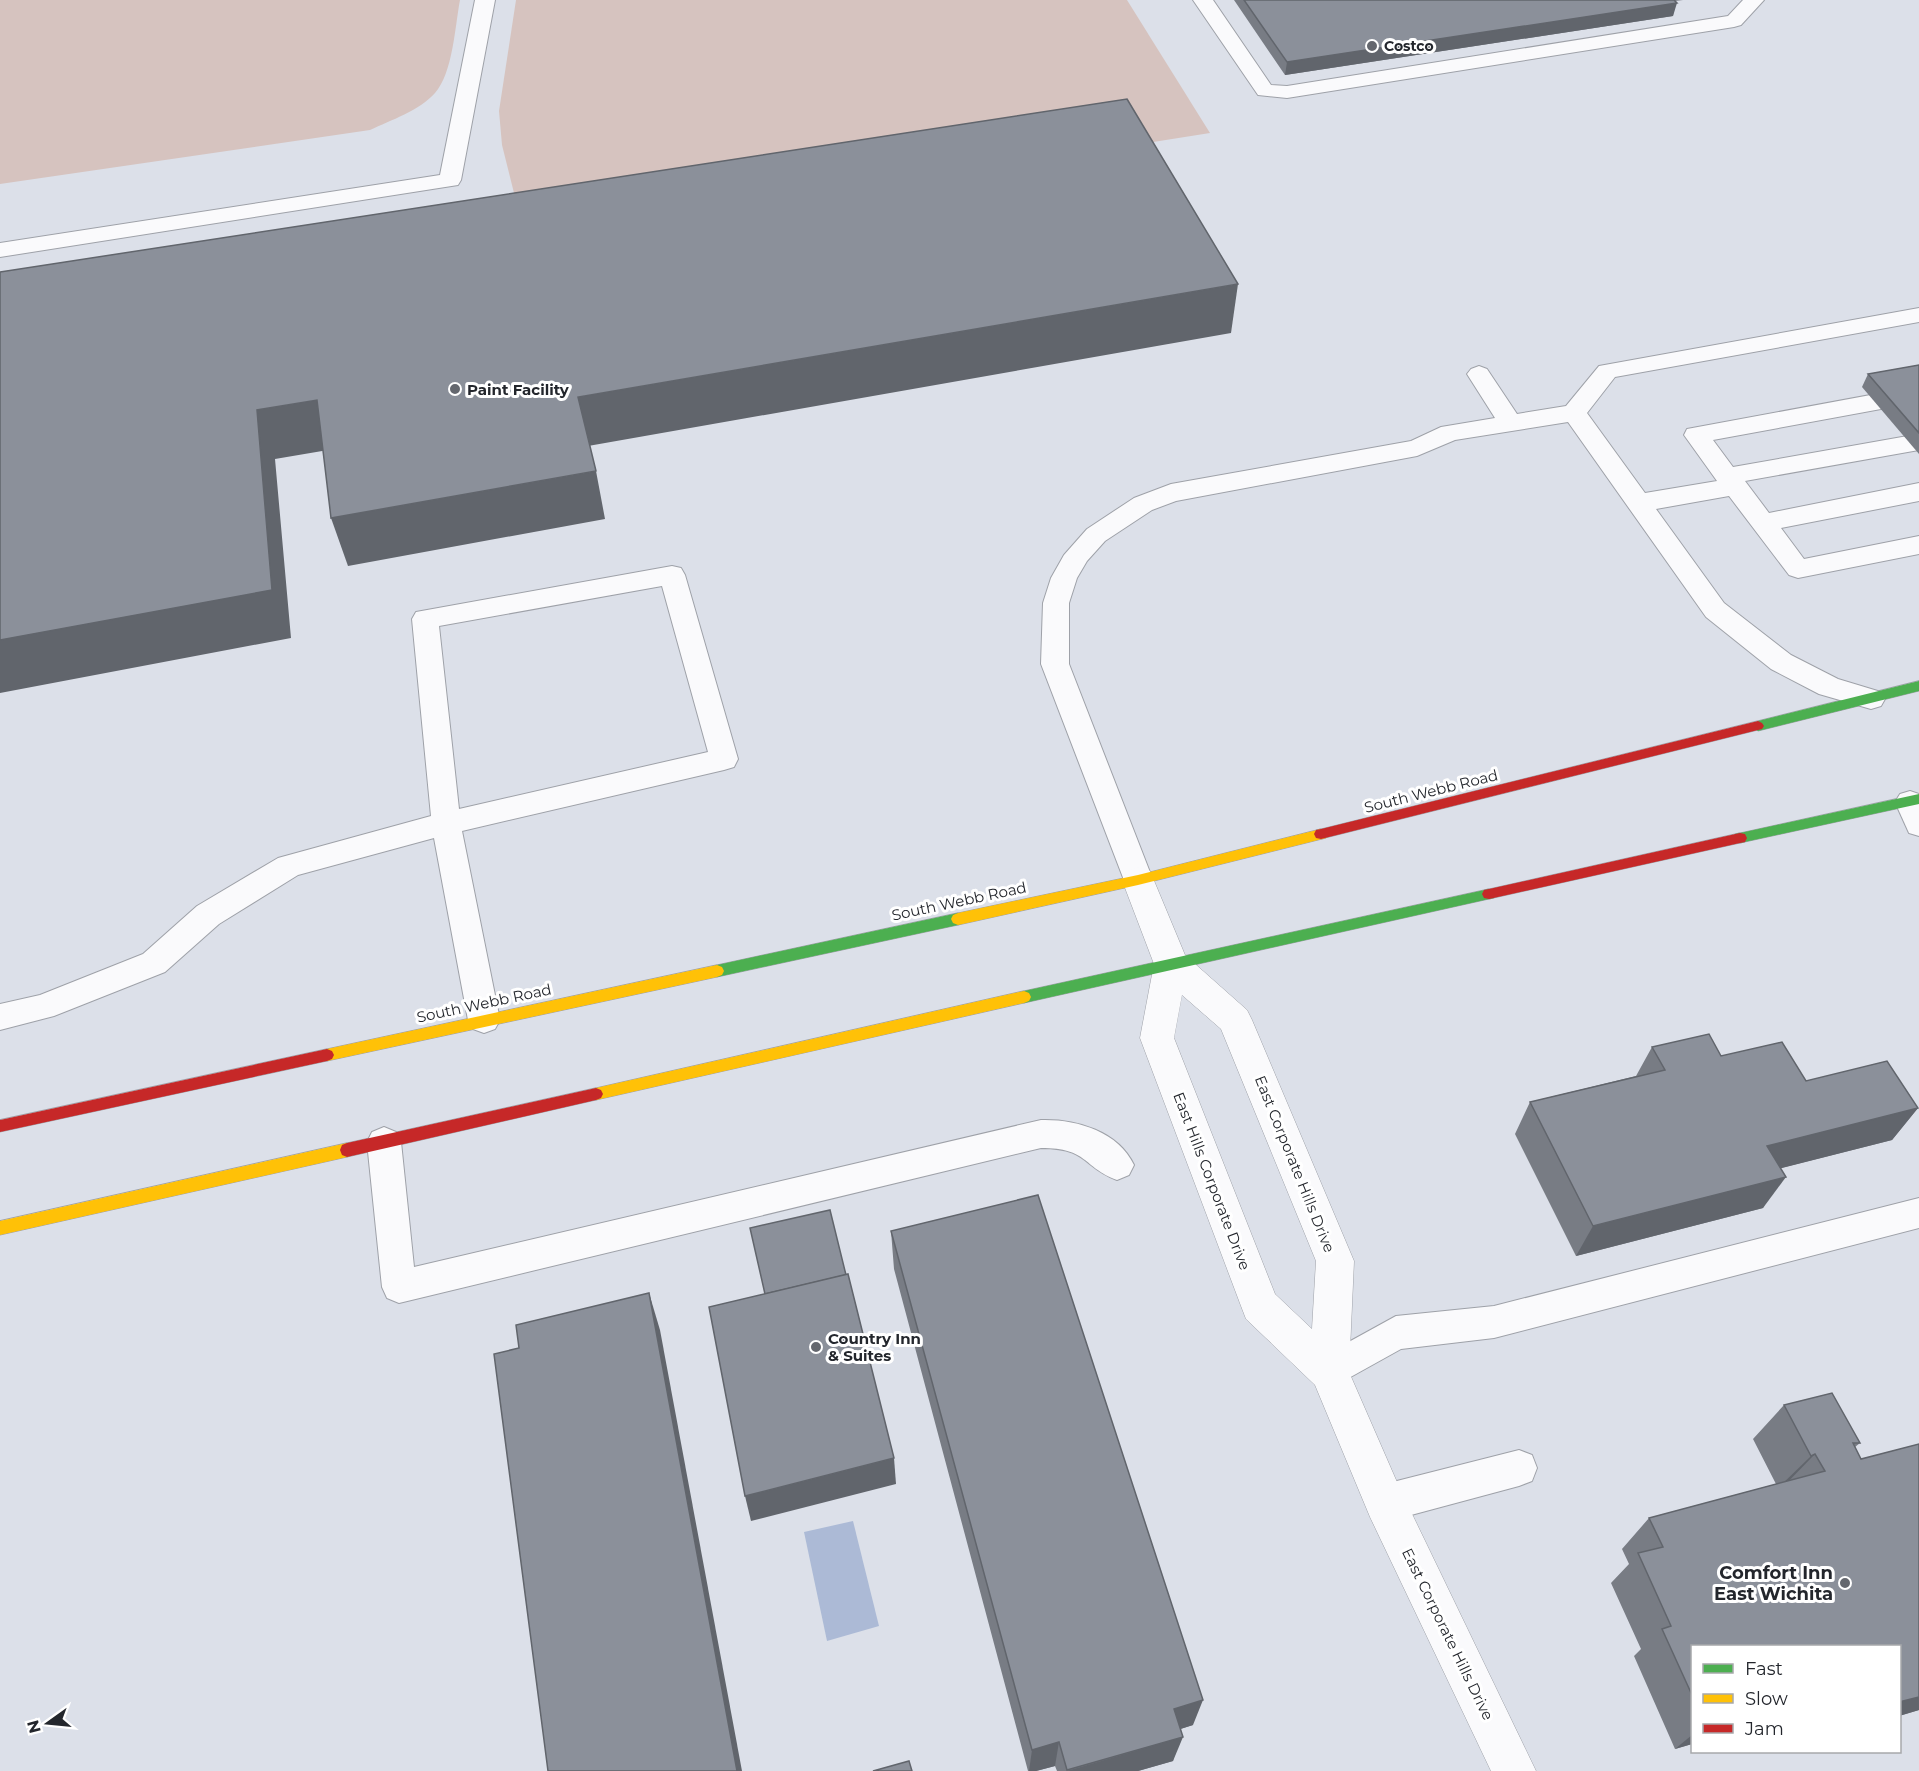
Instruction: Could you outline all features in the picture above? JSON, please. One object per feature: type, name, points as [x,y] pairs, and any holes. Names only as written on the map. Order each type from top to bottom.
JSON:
[{"type":"main road","name":"South Webb Road","points":[[0,1126],[1138,880],[1919,686]]},
{"type":"main road","points":[[0,1228],[1171,964],[1916,809]]},
{"type":"street","name":"East Corporate Hills Drive","points":[[1138,880],[1171,964],[1235,1020],[1335,1262],[1329,1372],[1385,1503],[1514,1771]]},
{"type":"street","name":"East Hills Corporate Drive","points":[[1171,964],[1157,1038],[1260,1306],[1329,1372]]},
{"type":"lane","points":[[0,250],[450,180],[485,0]]},
{"type":"lane","points":[[1203,0],[1265,91],[1287,92],[1734,21],[1754,0]]},
{"type":"lane","points":[[1138,880],[1055,664],[1056,603],[1064,578],[1077,555],[1096,535],[1119,517],[1171,493],[1417,448],[1450,433],[1574,412],[1607,371],[1919,315]]},
{"type":"lane","points":[[1479,374],[1510,422]]},
{"type":"lane","points":[[1919,394],[1696,435],[1798,569],[1919,545]]},
{"type":"lane","points":[[1574,412],[1715,610],[1758,647],[1808,678],[1871,699]]},
{"type":"lane","points":[[1639,503],[1919,442]]},
{"type":"lane","points":[[1763,523],[1919,492]]},
{"type":"lane","points":[[0,1017],[43,1007],[154,963],[208,915],[289,866],[446,823],[724,759],[672,575],[425,619],[446,823],[484,1020]]},
{"type":"lane","points":[[384,1142],[399,1287],[1041,1134],[1059,1133],[1078,1137],[1106,1153],[1117,1165]]},
{"type":"lane","points":[[1329,1372],[1396,1333],[1494,1322],[1919,1213]]},
{"type":"lane","points":[[1385,1503],[1519,1468]]},
{"type":"shaded area","points":[[0,0],[460,0],[450,62],[435,93],[421,105],[370,130],[0,184]]},
{"type":"shaded area","points":[[516,0],[1127,0],[1210,133],[526,241],[502,145],[499,111]]},
{"type":"water","points":[[853,1521],[879,1626],[827,1641],[804,1532]]},
{"type":"building","name":"Costco","points":[[1244,0],[1674,0],[1677,3],[1287,62]]},
{"type":"building","name":"Paint Facility","points":[[1127,99],[1238,284],[578,397],[596,471],[331,518],[317,400],[257,410],[272,590],[0,640],[0,272]]},
{"type":"building","points":[[1919,365],[1919,433],[1868,374]]},
{"type":"building","points":[[1709,1034],[1721,1056],[1782,1042],[1806,1081],[1887,1061],[1918,1108],[1767,1146],[1786,1177],[1593,1226],[1530,1102],[1665,1070],[1652,1047]]},
{"type":"building","points":[[1038,1195],[1203,1700],[1174,1709],[1183,1737],[1067,1770],[1059,1742],[1032,1750],[891,1231]]},
{"type":"building","points":[[830,1210],[846,1275],[765,1294],[750,1228]]},
{"type":"building","points":[[848,1274],[894,1458],[745,1496],[709,1307]]},
{"type":"building","points":[[649,1293],[737,1771],[548,1771],[494,1354],[519,1348],[516,1325]]},
{"type":"building","points":[[1832,1393],[1860,1443],[1853,1443],[1861,1459],[1919,1444],[1919,1697],[1901,1702],[1901,1645],[1691,1645],[1691,1693],[1662,1629],[1671,1626],[1638,1553],[1663,1547],[1649,1518],[1825,1471],[1815,1454],[1811,1456],[1784,1405]]},
{"type":"building","points":[[909,1761],[912,1771],[873,1771]]},
{"type":"traffic: fast","points":[[1758,726],[1919,686]]},
{"type":"traffic: fast","points":[[1740,838],[1919,799]]},
{"type":"traffic: fast","points":[[1024,997],[1489,894]]},
{"type":"traffic: fast","points":[[717,971],[958,919]]},
{"type":"traffic: slow","points":[[958,919],[1138,880],[1321,834]]},
{"type":"traffic: slow","points":[[327,1055],[717,971]]},
{"type":"traffic: slow","points":[[596,1094],[1024,997]]},
{"type":"traffic: slow","points":[[0,1228],[347,1150]]},
{"type":"traffic: jam","points":[[1321,834],[1758,726]]},
{"type":"traffic: jam","points":[[1489,894],[1740,838]]},
{"type":"traffic: jam","points":[[0,1126],[327,1055]]},
{"type":"traffic: jam","points":[[347,1150],[596,1094]]},
{"type":"place","name":"Costco","points":[[1372,46]]},
{"type":"place","name":"Paint Facility","points":[[455,389]]},
{"type":"place","name":"Country Inn & Suites","points":[[816,1347]]},
{"type":"place","name":"Comfort Inn East Wichita","points":[[1845,1583]]}]
